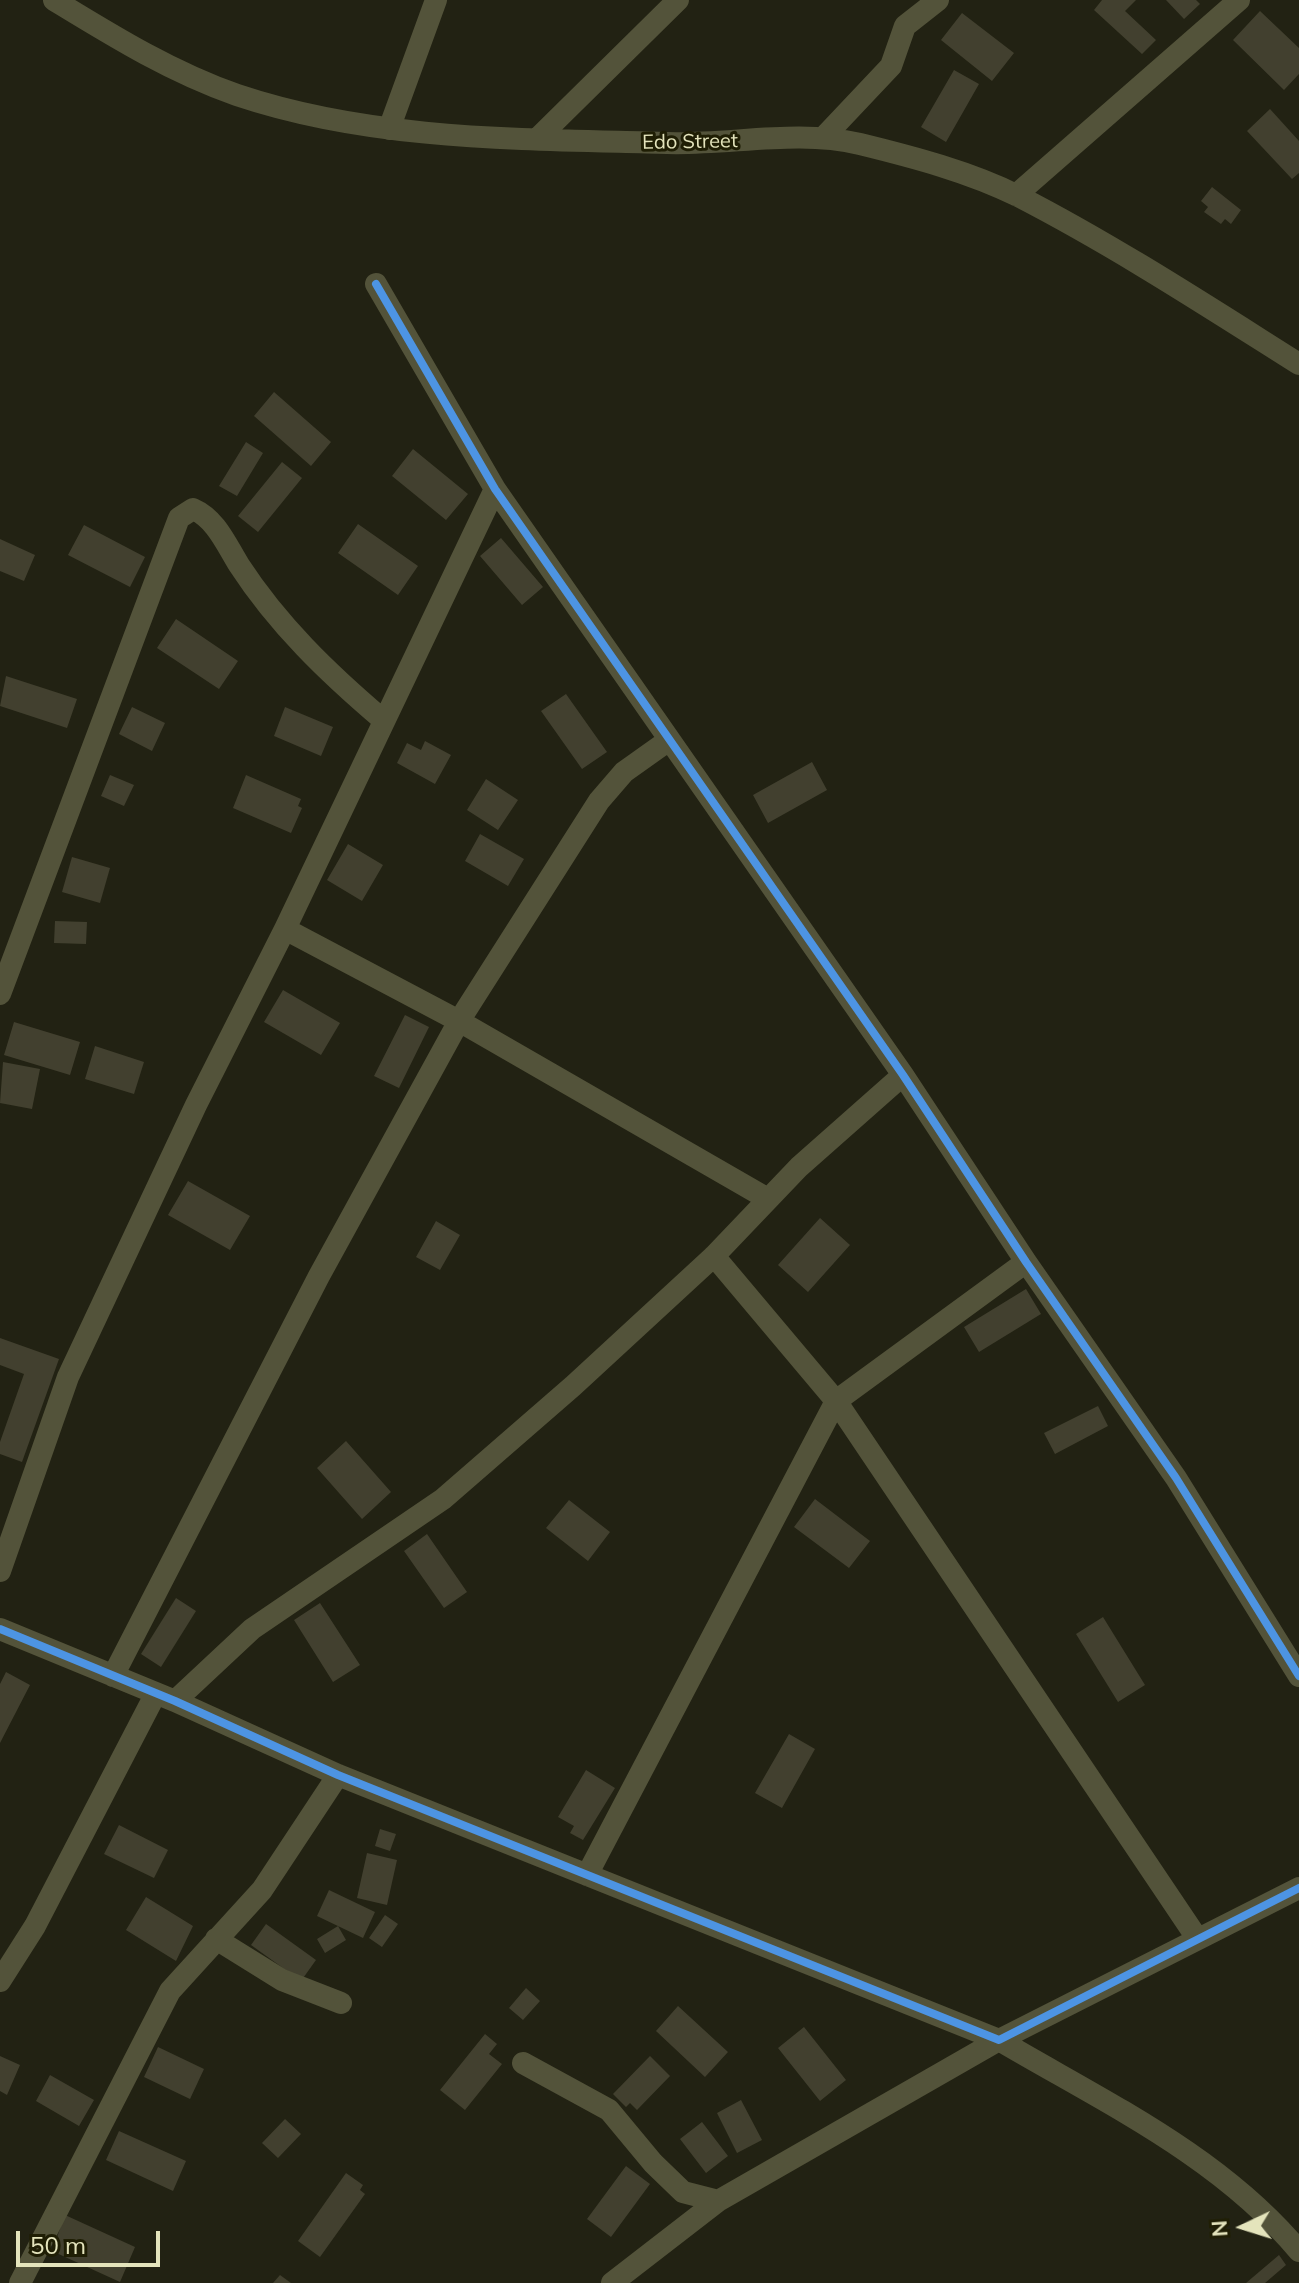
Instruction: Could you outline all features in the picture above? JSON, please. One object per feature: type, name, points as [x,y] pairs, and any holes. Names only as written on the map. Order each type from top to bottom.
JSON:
[{"type":"street","name":"Edo Street","points":[[54,0],[150,59],[238,95],[389,129],[537,139],[694,144],[823,138],[859,144],[956,171],[1016,195],[1190,295],[1299,364]]},
{"type":"street","points":[[389,129],[436,0]]},
{"type":"street","points":[[537,139],[678,0]]},
{"type":"street","points":[[823,138],[891,66],[905,26],[938,0]]},
{"type":"street","points":[[1016,195],[1239,0]]},
{"type":"street","points":[[376,284],[495,489],[903,1075],[1026,1262],[1176,1478],[1298,1674]]},
{"type":"street","points":[[0,1571],[68,1377],[196,1105],[285,929],[382,719],[495,489]]},
{"type":"street","points":[[0,994],[179,518],[193,509],[208,515],[253,587],[314,660],[382,719]]},
{"type":"street","points":[[113,1676],[319,1276],[459,1021],[599,801],[624,772],[669,740]]},
{"type":"street","points":[[285,929],[459,1021],[768,1199]]},
{"type":"street","points":[[0,1981],[35,1926],[165,1697],[252,1629],[443,1499],[573,1386],[903,1075]]},
{"type":"street","points":[[714,1256],[836,1401],[1197,1938]]},
{"type":"street","points":[[587,1875],[836,1401],[1026,1262]]},
{"type":"street","points":[[0,1629],[165,1697],[338,1775],[999,2040],[1209,2164],[1274,2221],[1299,2251]]},
{"type":"street","points":[[20,2283],[170,1991],[262,1890],[338,1775]]},
{"type":"street","points":[[612,2283],[718,2201],[999,2040],[1299,1888]]},
{"type":"street","points":[[216,1939],[282,1980],[341,2003]]},
{"type":"street","points":[[523,2063],[609,2110],[653,2163],[683,2192],[718,2201]]},
{"type":"building","points":[[1102,0],[1136,0],[1125,11],[1156,40],[1142,54],[1094,10]]},
{"type":"building","points":[[1166,0],[1196,0],[1200,4],[1184,19]]},
{"type":"building","points":[[1260,11],[1299,48],[1299,74],[1284,90],[1233,40]]},
{"type":"building","points":[[962,13],[1014,53],[992,81],[941,40]]},
{"type":"building","points":[[954,70],[979,84],[946,142],[921,127]]},
{"type":"building","points":[[1270,109],[1299,141],[1299,173],[1292,179],[1247,131]]},
{"type":"building","points":[[1212,187],[1241,210],[1231,224],[1225,219],[1221,224],[1204,212],[1208,207],[1201,201]]},
{"type":"building","points":[[274,392],[331,442],[311,466],[254,416]]},
{"type":"building","points":[[246,442],[263,453],[237,496],[219,486]]},
{"type":"building","points":[[413,449],[468,494],[446,520],[392,476]]},
{"type":"building","points":[[282,462],[302,478],[258,532],[238,516]]},
{"type":"building","points":[[358,524],[418,566],[398,595],[338,553]]},
{"type":"building","points":[[84,525],[145,557],[130,587],[68,555]]},
{"type":"building","points":[[501,538],[543,587],[522,605],[480,556]]},
{"type":"building","points":[[0,539],[35,555],[24,581],[0,571]]},
{"type":"building","points":[[176,619],[238,661],[219,689],[157,648]]},
{"type":"building","points":[[6,676],[77,699],[67,728],[0,706]]},
{"type":"building","points":[[566,694],[607,752],[582,769],[541,711]]},
{"type":"building","points":[[132,707],[165,723],[152,751],[119,734]]},
{"type":"building","points":[[285,707],[333,727],[321,756],[274,736]]},
{"type":"building","points":[[425,741],[451,755],[435,784],[397,763],[407,743],[421,750]]},
{"type":"building","points":[[812,762],[827,790],[768,823],[753,795]]},
{"type":"building","points":[[110,775],[134,785],[124,806],[101,796]]},
{"type":"building","points":[[246,775],[301,799],[298,806],[302,808],[291,833],[233,808]]},
{"type":"building","points":[[486,779],[518,800],[498,830],[467,810]]},
{"type":"building","points":[[480,834],[524,859],[508,886],[465,861]]},
{"type":"building","points":[[348,844],[383,865],[362,901],[327,880]]},
{"type":"building","points":[[72,857],[110,868],[100,903],[62,892]]},
{"type":"building","points":[[55,921],[87,922],[86,944],[54,943]]},
{"type":"building","points":[[283,990],[340,1023],[321,1055],[264,1022]]},
{"type":"building","points":[[405,1015],[429,1027],[399,1088],[374,1076]]},
{"type":"building","points":[[14,1022],[80,1042],[70,1075],[4,1055]]},
{"type":"building","points":[[95,1046],[144,1062],[134,1094],[85,1079]]},
{"type":"building","points":[[3,1062],[40,1069],[32,1109],[0,1103]]},
{"type":"building","points":[[188,1181],[250,1216],[230,1250],[168,1215]]},
{"type":"building","points":[[820,1218],[850,1245],[808,1292],[778,1265]]},
{"type":"building","points":[[436,1221],[460,1235],[440,1270],[416,1257]]},
{"type":"building","points":[[1026,1289],[1041,1314],[979,1352],[964,1327]]},
{"type":"building","points":[[0,1338],[59,1359],[22,1462],[0,1454],[0,1442],[24,1374],[0,1365]]},
{"type":"building","points":[[1098,1406],[1108,1426],[1055,1454],[1044,1433]]},
{"type":"building","points":[[346,1441],[391,1492],[362,1519],[317,1468]]},
{"type":"building","points":[[815,1499],[870,1541],[849,1568],[794,1527]]},
{"type":"building","points":[[569,1500],[610,1532],[588,1561],[546,1528]]},
{"type":"building","points":[[427,1534],[467,1592],[444,1608],[404,1551]]},
{"type":"building","points":[[176,1598],[196,1611],[161,1667],[141,1654]]},
{"type":"building","points":[[320,1603],[360,1665],[333,1682],[294,1620]]},
{"type":"building","points":[[1103,1617],[1145,1685],[1118,1702],[1076,1634]]},
{"type":"building","points":[[6,1672],[30,1685],[0,1743],[0,1684]]},
{"type":"building","points":[[789,1734],[815,1749],[782,1808],[755,1793]]},
{"type":"building","points":[[586,1770],[615,1788],[583,1840],[570,1833],[574,1826],[558,1817]]},
{"type":"building","points":[[119,1825],[168,1850],[154,1878],[104,1854]]},
{"type":"building","points":[[380,1829],[396,1834],[390,1851],[375,1846]]},
{"type":"building","points":[[367,1853],[397,1860],[387,1905],[357,1898]]},
{"type":"building","points":[[329,1890],[375,1912],[363,1938],[317,1916]]},
{"type":"building","points":[[146,1897],[193,1926],[176,1961],[126,1930]]},
{"type":"building","points":[[385,1915],[398,1924],[382,1947],[369,1938]]},
{"type":"building","points":[[266,1924],[316,1960],[301,1981],[251,1945]]},
{"type":"building","points":[[338,1926],[346,1940],[325,1953],[317,1939]]},
{"type":"building","points":[[526,1988],[540,2001],[523,2020],[509,2008]]},
{"type":"building","points":[[678,2006],[728,2052],[705,2077],[656,2031]]},
{"type":"building","points":[[804,2027],[846,2080],[820,2101],[778,2048]]},
{"type":"building","points":[[485,2034],[497,2044],[489,2054],[502,2064],[465,2110],[440,2090]]},
{"type":"building","points":[[158,2047],[204,2069],[190,2099],[144,2077]]},
{"type":"building","points":[[0,2056],[20,2065],[7,2095],[0,2091]]},
{"type":"building","points":[[650,2056],[670,2076],[637,2110],[630,2103],[626,2107],[613,2094]]},
{"type":"building","points":[[50,2075],[94,2100],[79,2126],[36,2101]]},
{"type":"building","points":[[741,2100],[762,2140],[737,2153],[717,2113]]},
{"type":"building","points":[[285,2119],[301,2134],[278,2158],[262,2143]]},
{"type":"building","points":[[702,2122],[728,2156],[706,2173],[680,2139]]},
{"type":"building","points":[[119,2131],[186,2161],[173,2191],[106,2160]]},
{"type":"building","points":[[626,2166],[650,2184],[611,2237],[587,2219]]},
{"type":"building","points":[[346,2173],[363,2185],[360,2190],[365,2194],[320,2257],[298,2241]]},
{"type":"building","points":[[65,2215],[135,2247],[120,2282],[52,2251]]},
{"type":"building","points":[[1279,2255],[1286,2265],[1265,2283],[1246,2283]]},
{"type":"building","points":[[280,2275],[291,2283],[273,2283]]},
{"type":"cycle path","points":[[376,284],[495,489],[903,1075],[1026,1262],[1176,1478],[1299,1676]]},
{"type":"cycle path","points":[[0,1629],[175,1701],[338,1775],[999,2040],[1299,1888]]}]
